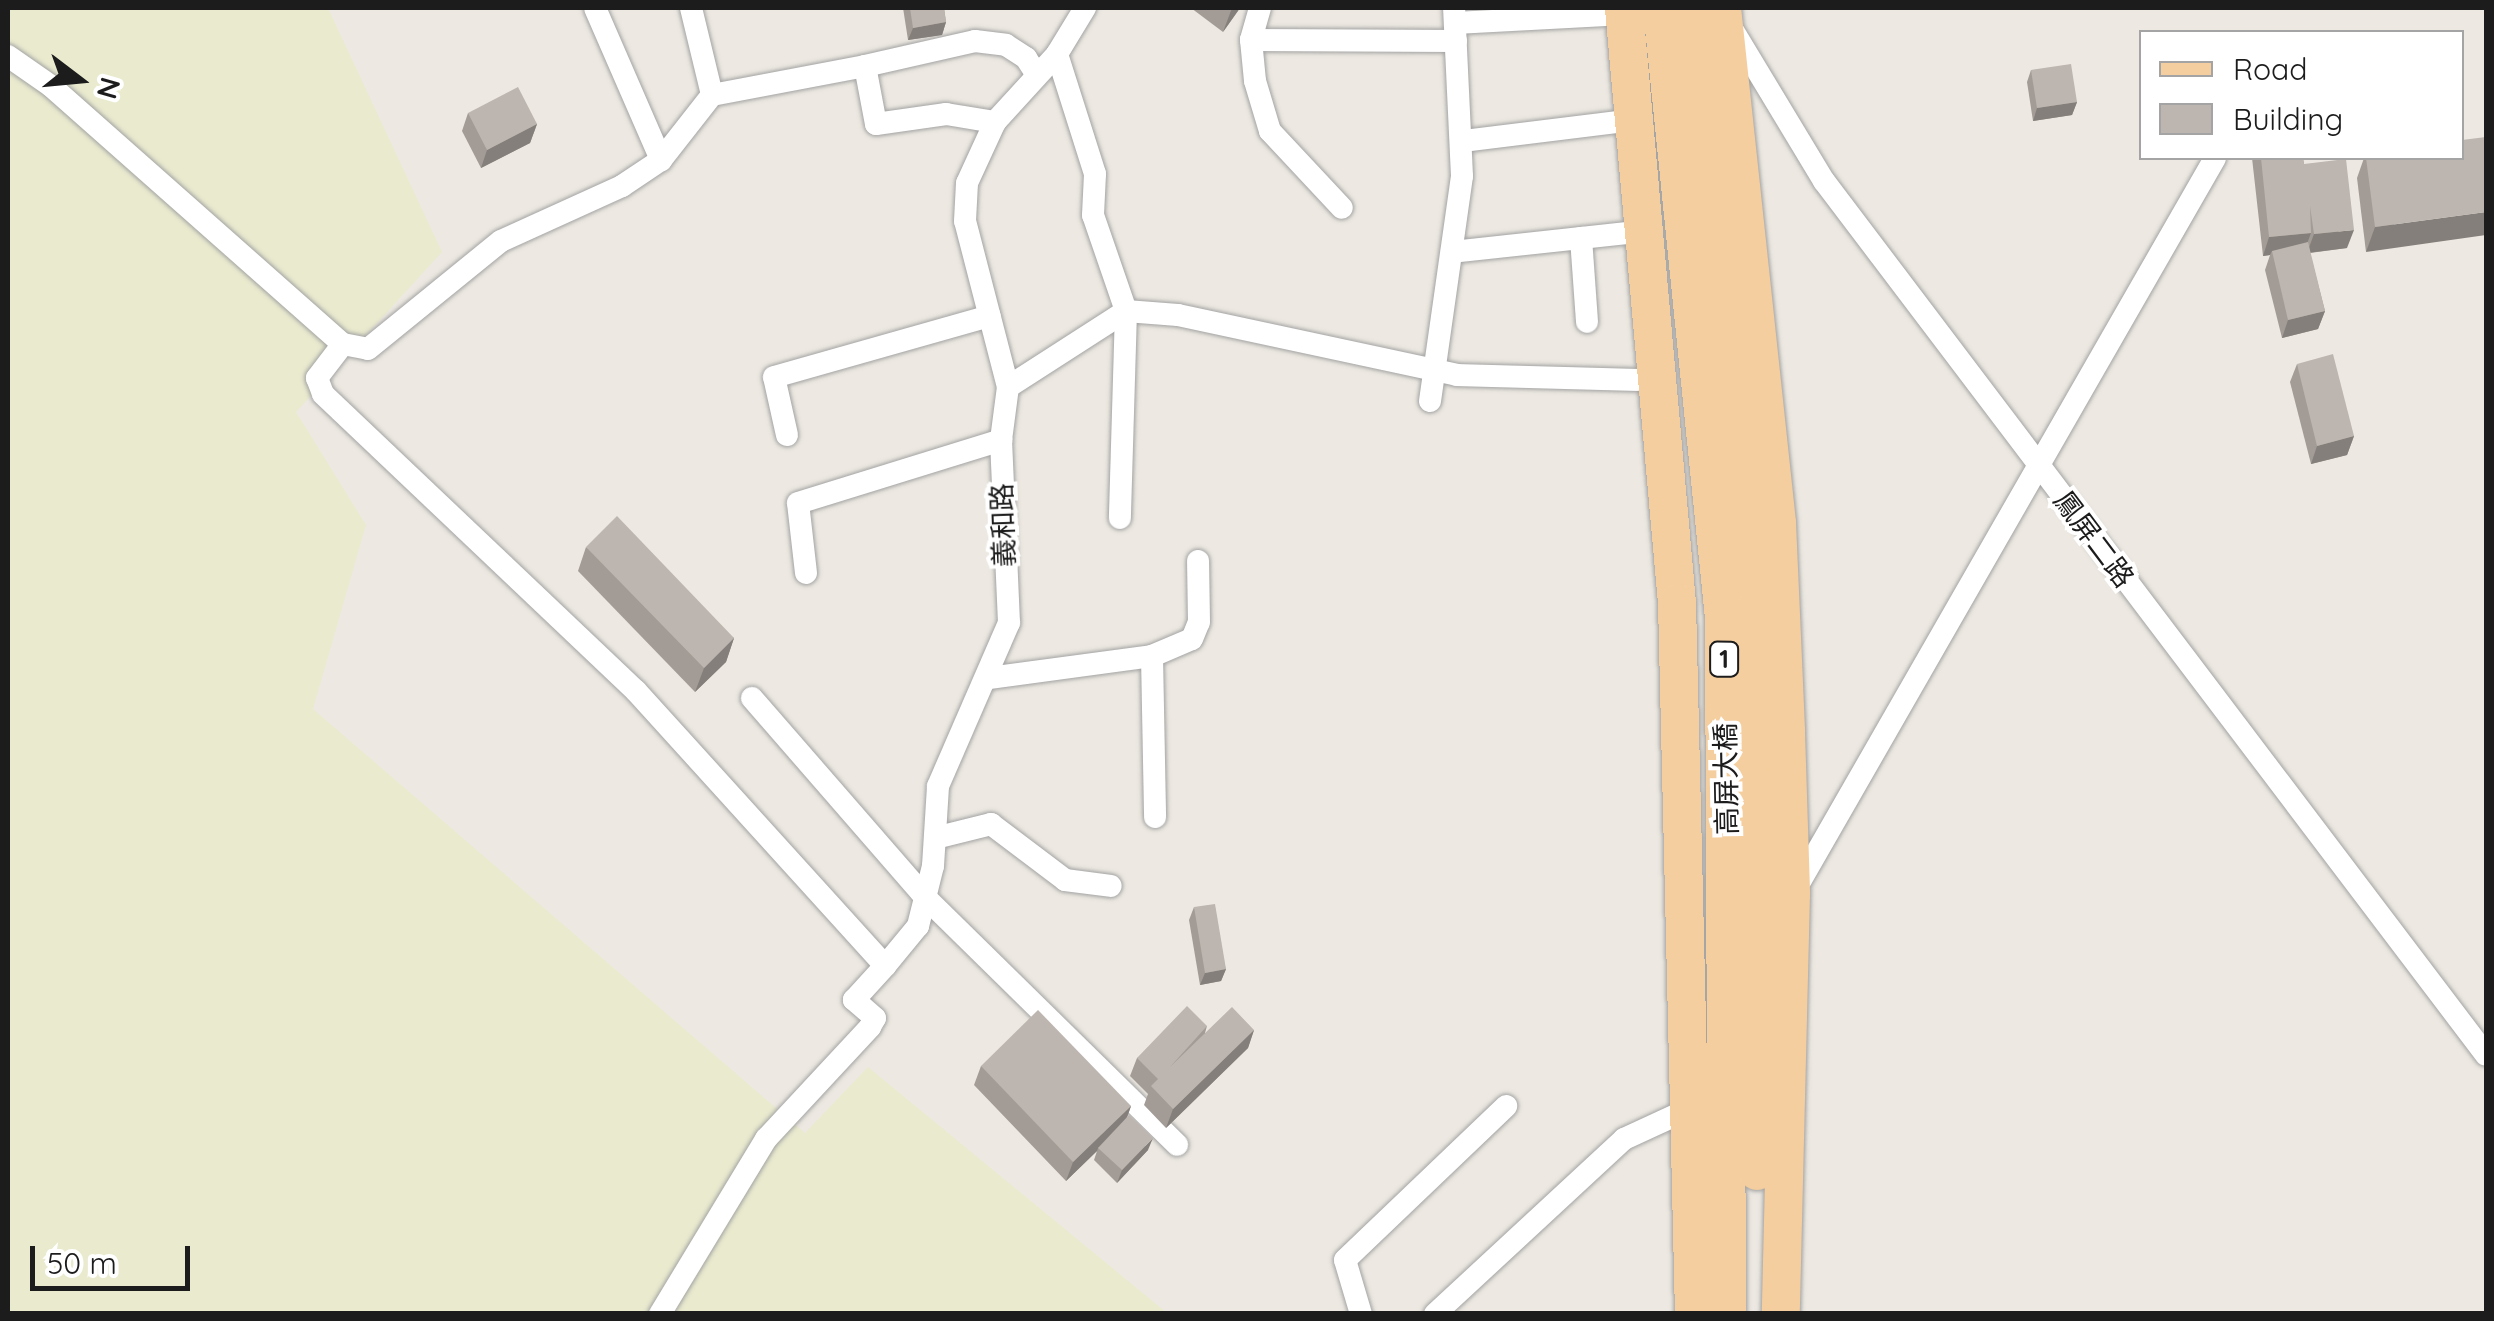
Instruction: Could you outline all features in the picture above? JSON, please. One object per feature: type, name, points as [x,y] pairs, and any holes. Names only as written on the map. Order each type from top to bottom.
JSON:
[{"type":"main road","name":"高屏大橋","points":[[1662,8],[1724,617],[1727,1314]]},
{"type":"main road","name":"高屏大橋","points":[[1712,8],[1750,612],[1759,1314]]},
{"type":"main road","points":[[1712,8],[1777,523],[1791,894],[1780,1314]]},
{"type":"main road","name":"1","points":[[1624,11],[1679,640],[1694,1314]]},
{"type":"street","points":[[595,8],[661,160]]},
{"type":"street","points":[[691,8],[712,95]]},
{"type":"street","name":"義和路","points":[[660,1314],[766,1138],[870,1027],[875,1018],[854,1000],[918,926],[935,838],[938,786],[989,678],[1009,623],[1000,440],[1008,387],[965,221],[967,183],[995,122],[1057,54],[1085,8]]},
{"type":"street","points":[[1260,8],[1252,40],[1254,81],[1270,131],[1342,208]]},
{"type":"street","name":"鳳屏二路","points":[[1712,8],[1824,180],[2486,1055]]},
{"type":"street","points":[[1252,40],[1624,11]]},
{"type":"street","points":[[1430,401],[1452,252],[1463,140],[1455,24]]},
{"type":"street","points":[[8,56],[51,86],[343,344],[368,350],[501,241],[622,186],[661,160],[712,95],[975,41],[1006,45],[1026,58],[1037,75]]},
{"type":"street","points":[[1057,54],[1095,174],[1094,215],[1126,311],[1120,518]]},
{"type":"street","points":[[865,66],[876,124],[946,114],[995,122]]},
{"type":"street","points":[[1463,140],[1634,120]]},
{"type":"street","points":[[1791,894],[2214,160]]},
{"type":"street","points":[[1452,252],[1644,231]]},
{"type":"street","points":[[1580,238],[1587,322]]},
{"type":"street","points":[[1008,387],[1126,311],[1178,315],[1436,371],[1637,380]]},
{"type":"street","points":[[787,435],[774,377],[990,316]]},
{"type":"street","points":[[343,344],[317,378],[323,394],[636,691],[732,803],[826,896],[885,966]]},
{"type":"street","points":[[806,573],[798,503],[1000,440]]},
{"type":"street","points":[[989,678],[1152,656],[1198,631],[1198,560]]},
{"type":"street","points":[[1152,656],[1155,817]]},
{"type":"street","points":[[752,698],[926,898],[1177,1145]]},
{"type":"street","points":[[935,838],[991,824],[1065,880],[1112,886]]},
{"type":"street","points":[[1361,1314],[1345,1260],[1506,1106]]},
{"type":"street","points":[[1435,1314],[1624,1139],[1690,1108]]},
{"type":"green space","points":[[8,8],[328,8],[442,252],[296,412],[366,525],[313,709],[805,1133],[868,1067],[1167,1313],[8,1314]]},
{"type":"building","points":[[910,8],[944,8],[946,22],[913,28]]},
{"type":"building","points":[[2071,64],[2077,102],[2037,108],[2031,70]]},
{"type":"building","points":[[518,87],[537,124],[487,150],[468,113]]},
{"type":"building","points":[[2486,137],[2486,212],[2375,227],[2366,160],[2464,160],[2464,140]]},
{"type":"building","points":[[2261,160],[2303,160],[2304,164],[2346,160],[2354,230],[2314,234],[2310,206],[2311,233],[2269,237]]},
{"type":"building","points":[[2308,242],[2325,311],[2288,320],[2272,251]]},
{"type":"building","points":[[2333,354],[2354,436],[2317,446],[2297,364]]},
{"type":"building","points":[[617,516],[734,638],[704,668],[586,547]]},
{"type":"building","points":[[1215,904],[1226,969],[1205,973],[1194,907]]},
{"type":"building","points":[[1187,1006],[1207,1026],[1170,1067],[1232,1007],[1254,1030],[1173,1109],[1151,1086],[1158,1079],[1137,1058]]},
{"type":"building","points":[[1038,1010],[1131,1106],[1073,1162],[981,1066]]},
{"type":"building","points":[[1129,1115],[1153,1138],[1122,1170],[1098,1148]]}]
